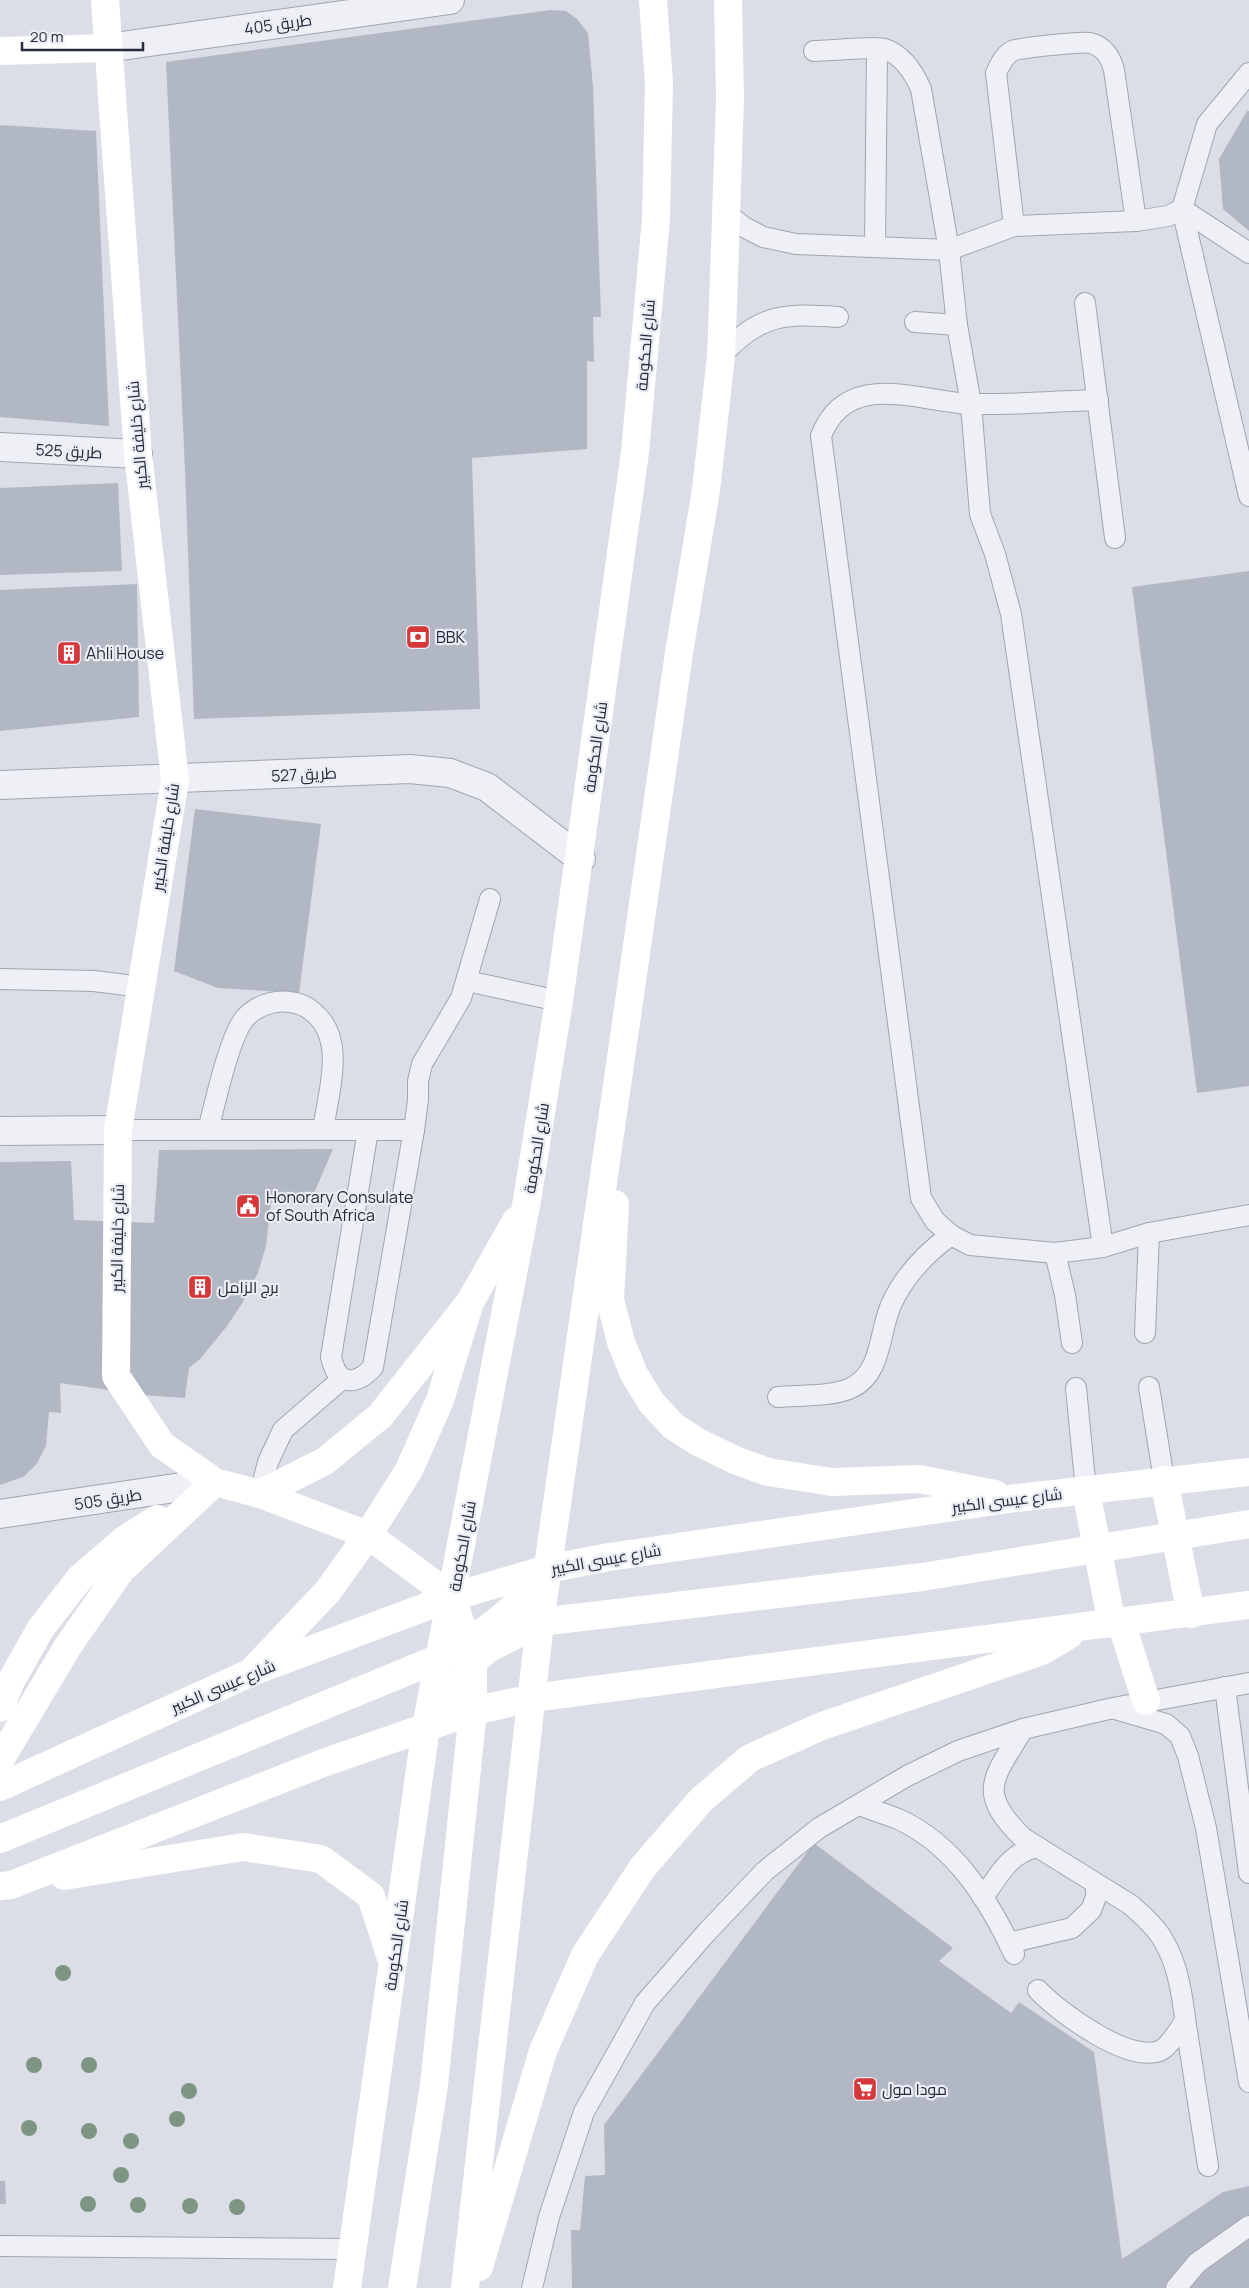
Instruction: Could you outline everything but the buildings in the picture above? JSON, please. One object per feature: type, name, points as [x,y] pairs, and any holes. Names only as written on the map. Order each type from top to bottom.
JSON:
[{"type":"main road","name":"شارع خليفة الكبير","points":[[105,0],[138,454],[175,780],[118,1130],[116,1376],[162,1446],[215,1482],[260,1494],[368,1535],[452,1597]]},
{"type":"main road","name":"شارع الحكومة","points":[[347,2288],[426,1727],[528,1200],[581,859],[635,452],[656,219],[659,83],[653,0]]},
{"type":"main road","points":[[464,2288],[547,1569],[678,662],[706,490],[721,356],[730,98],[728,0]]},
{"type":"main road","points":[[0,51],[107,48]]},
{"type":"main road","points":[[627,1010],[610,1300],[621,1342],[634,1374],[652,1402],[673,1426],[698,1442],[735,1460],[768,1472],[832,1482],[919,1479],[1016,1498]]},
{"type":"main road","points":[[260,1494],[325,1461],[380,1416],[470,1302],[528,1200]]},
{"type":"main road","points":[[252,1672],[328,1591],[368,1535],[409,1470],[440,1400],[470,1302]]},
{"type":"main road","name":"شارع عيسى الكبير","points":[[0,1786],[252,1672],[452,1597],[547,1569],[619,1556],[1016,1498],[1249,1472]]},
{"type":"main road","points":[[1164,1480],[1191,1614]]},
{"type":"main road","points":[[0,1708],[10,1683],[41,1628],[80,1578],[124,1540],[215,1482]]},
{"type":"main road","points":[[0,1760],[68,1646],[121,1570],[215,1482]]},
{"type":"main road","points":[[1086,1491],[1097,1549],[1117,1623],[1146,1701]]},
{"type":"main road","points":[[0,1839],[438,1659],[488,1648],[540,1622],[856,1586],[1249,1524]]},
{"type":"main road","points":[[426,1727],[470,1653],[502,1618],[531,1591],[547,1569]]},
{"type":"main road","points":[[402,2288],[434,2085],[473,1711],[470,1653],[452,1597]]},
{"type":"main road","points":[[5,1886],[323,1763],[473,1711],[532,1698],[1249,1605]]},
{"type":"main road","points":[[473,2288],[513,2159],[543,2051],[585,1955],[643,1867],[701,1800],[750,1758],[822,1726],[1042,1651],[1083,1628]]},
{"type":"main road","points":[[5,1886],[243,1847],[321,1859],[371,1896],[393,1963]]},
{"type":"street","name":"طريق 405","points":[[107,48],[333,8],[450,0]]},
{"type":"street","name":"طريق 525","points":[[0,448],[138,454]]},
{"type":"street","name":"طريق 527","points":[[0,785],[175,780],[410,769],[450,774],[487,787],[581,859]]},
{"type":"street","points":[[0,1131],[118,1130]]},
{"type":"street","name":"طريق 505","points":[[0,1514],[215,1482]]},
{"type":"lane","points":[[1014,226],[996,73],[1006,56],[1018,49],[1088,42],[1100,47],[1108,55],[1114,70],[1136,221]]},
{"type":"lane","points":[[814,51],[884,48],[899,58],[911,70],[921,89],[949,250],[958,325],[971,404],[980,514],[995,554],[1011,614],[1103,1247]]},
{"type":"lane","points":[[875,247],[877,49]]},
{"type":"lane","points":[[1249,73],[1241,90],[1208,124],[1182,209],[1249,496]]},
{"type":"lane","points":[[727,214],[763,236],[796,244],[949,250],[1014,226],[1136,221],[1168,216],[1182,209]]},
{"type":"lane","points":[[1182,209],[1249,253]]},
{"type":"lane","points":[[1086,303],[1115,538]]},
{"type":"lane","points":[[721,356],[735,340],[753,327],[772,319],[794,315],[838,317]]},
{"type":"lane","points":[[915,322],[958,325]]},
{"type":"lane","points":[[1098,400],[971,404],[897,393],[864,396],[848,402],[834,412],[821,436],[921,1198],[935,1221],[951,1235],[970,1244],[1055,1253],[1103,1247],[1149,1233],[1249,1215]]},
{"type":"lane","points":[[368,1130],[330,1357],[333,1370],[342,1379],[353,1381],[364,1376],[373,1366],[414,1130],[418,1100],[418,1081],[422,1064],[452,1014],[467,981],[490,899]]},
{"type":"lane","points":[[0,979],[94,981],[142,987]]},
{"type":"lane","points":[[467,981],[559,1001]]},
{"type":"lane","points":[[208,1130],[235,1033],[245,1018],[258,1007],[274,1002],[291,1002],[307,1007],[321,1018],[330,1032],[334,1049],[323,1130]]},
{"type":"lane","points":[[118,1130],[414,1130]]},
{"type":"lane","points":[[1145,1333],[1149,1233]]},
{"type":"lane","points":[[778,1397],[842,1392],[864,1380],[872,1368],[891,1305],[904,1283],[934,1247],[951,1235]]},
{"type":"lane","points":[[1055,1253],[1065,1295],[1072,1343]]},
{"type":"lane","points":[[260,1494],[268,1462],[283,1430],[342,1379]]},
{"type":"lane","points":[[1149,1387],[1164,1480]]},
{"type":"lane","points":[[1076,1388],[1086,1491]]},
{"type":"lane","points":[[532,2288],[549,2218],[584,2112],[645,2003],[706,1933],[765,1870],[819,1828],[907,1776],[958,1751],[1023,1729],[1146,1701],[1249,1682]]},
{"type":"lane","points":[[1225,1687],[1249,1873]]},
{"type":"lane","points":[[1113,1708],[1166,1724],[1180,1736],[1188,1756],[1206,1828],[1249,2082]]},
{"type":"lane","points":[[1023,1729],[996,1773],[992,1788],[995,1804],[1002,1815],[1023,1838],[1131,1905],[1147,1919],[1160,1935],[1178,1972],[1208,2166]]},
{"type":"lane","points":[[859,1805],[899,1820],[946,1850],[968,1876],[983,1898],[1011,1949],[1072,1928],[1091,1910],[1096,1897],[1096,1884]]},
{"type":"lane","points":[[983,1898],[1010,1860],[1019,1853],[1038,1847]]},
{"type":"lane","points":[[1038,1990],[1048,2001],[1067,2015],[1112,2042],[1138,2052],[1149,2053],[1162,2049],[1173,2039],[1185,2019]]},
{"type":"lane","points":[[1176,2288],[1197,2263],[1249,2226]]},
{"type":"lane","points":[[0,2246],[351,2250]]},
{"type":"place","name":"BBK","points":[[418,637]]},
{"type":"place","name":"Ahli House","points":[[69,653]]},
{"type":"place","name":"Honorary Consulate of South Africa","points":[[248,1206]]},
{"type":"place","name":"برج الزامل","points":[[200,1287]]},
{"type":"place","name":"مودا مول","points":[[865,2089]]}]
